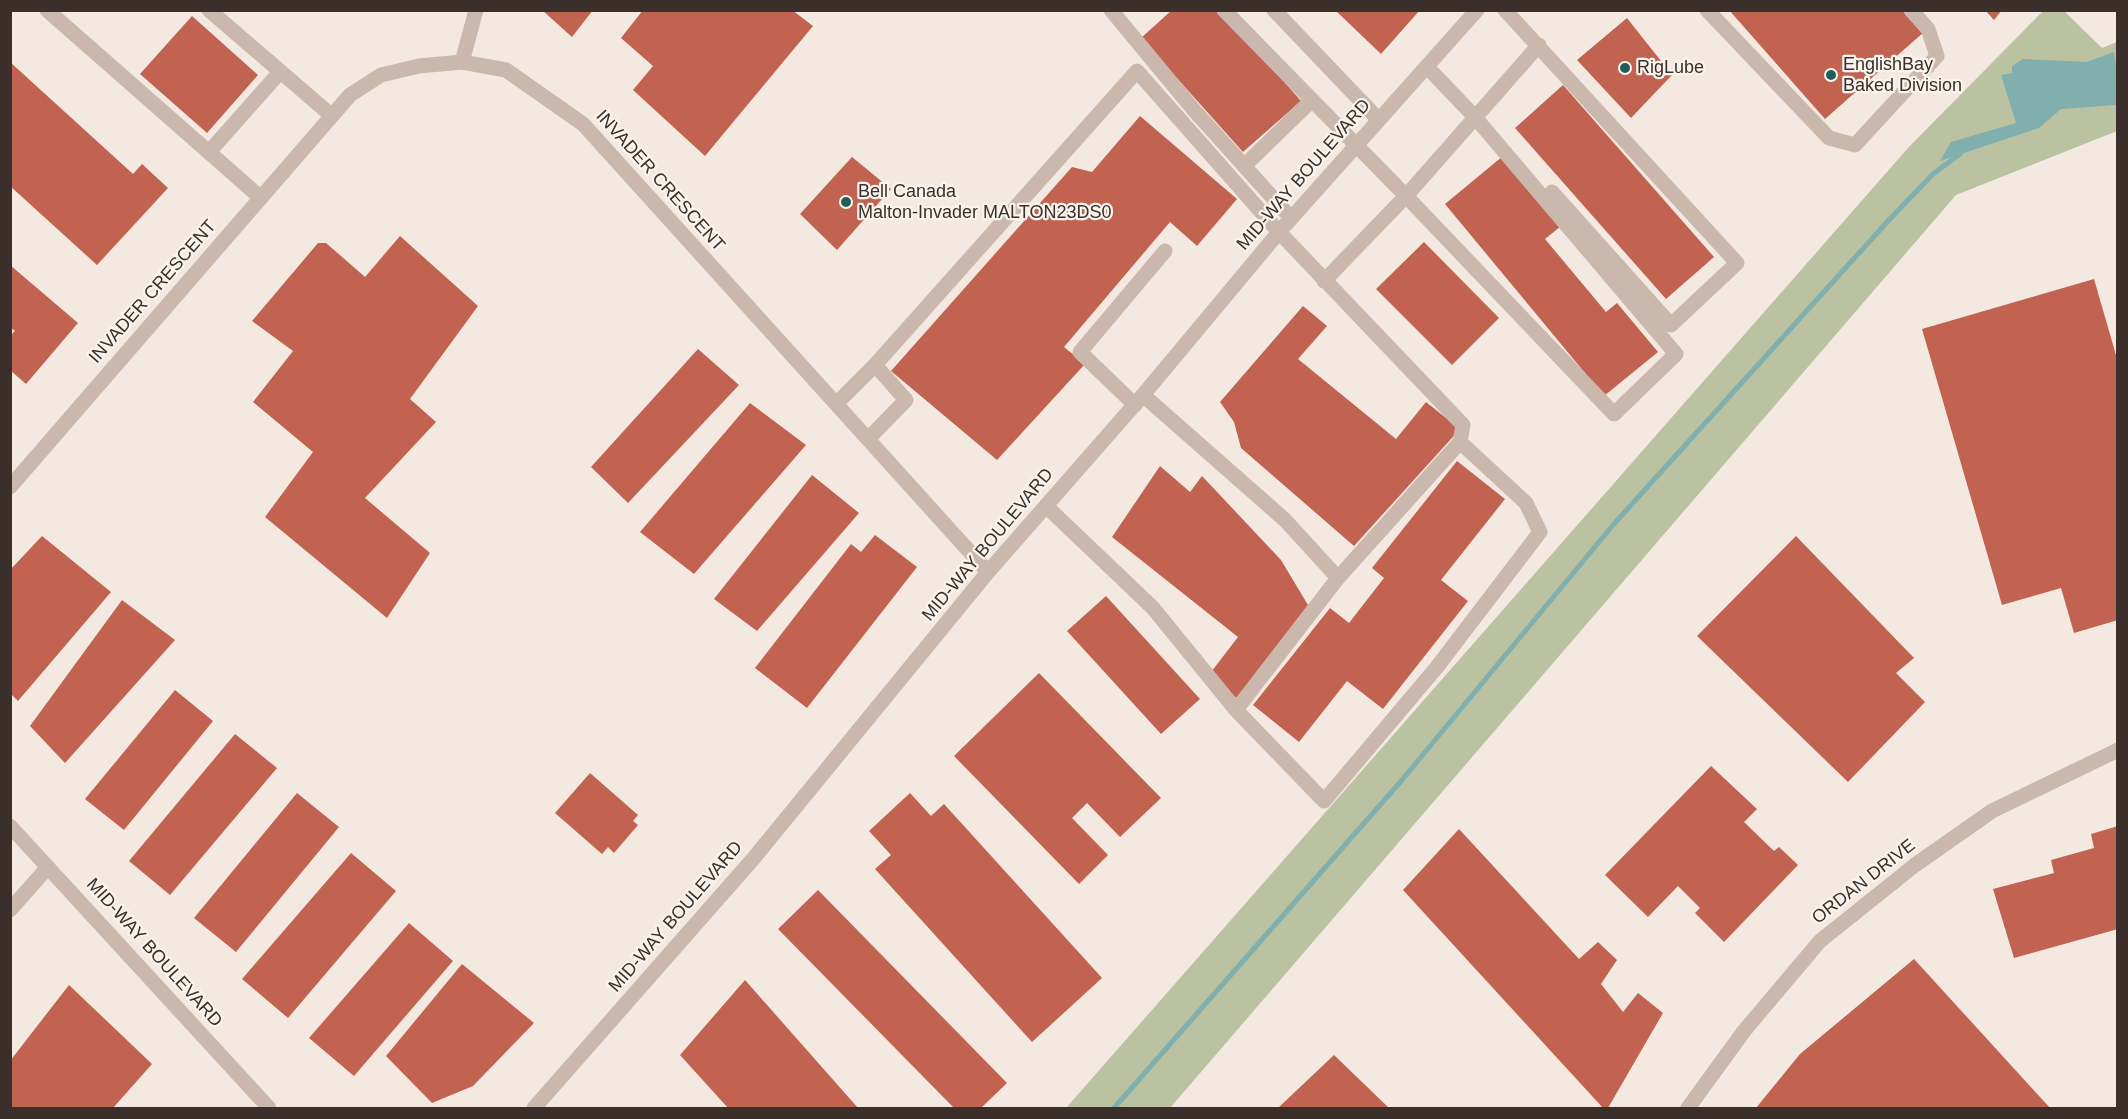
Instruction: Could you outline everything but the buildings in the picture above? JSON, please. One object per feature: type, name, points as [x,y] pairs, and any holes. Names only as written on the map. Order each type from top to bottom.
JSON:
[{"type":"street","points":[[47,10],[261,198]]},
{"type":"street","points":[[209,10],[332,116]]},
{"type":"street","points":[[462,62],[476,10]]},
{"type":"street","points":[[1111,10],[1291,218]]},
{"type":"street","points":[[1224,10],[1406,195],[1614,414],[1676,354],[1477,113]]},
{"type":"street","points":[[1274,10],[1379,120]]},
{"type":"street","name":"MID-WAY BOULEVARD","points":[[534,1108],[753,859],[988,572],[1139,400],[1291,218],[1477,10]]},
{"type":"street","points":[[1427,67],[1477,113],[1671,325],[1737,263],[1505,10]]},
{"type":"street","points":[[1707,10],[1829,138],[1855,145],[1937,56],[1928,29],[1911,10]]},
{"type":"street","points":[[1324,281],[1406,195],[1539,45]]},
{"type":"street","name":"INVADER CRESCENT","points":[[10,487],[350,95],[381,75],[419,66],[462,62],[506,70],[583,124],[988,572]]},
{"type":"street","points":[[836,404],[875,365],[1137,71],[1279,232],[1462,426],[1460,442],[1338,578],[1236,710]]},
{"type":"street","points":[[209,152],[280,72]]},
{"type":"street","points":[[1244,166],[1312,100]]},
{"type":"street","points":[[1165,251],[1080,352],[1285,520],[1338,578]]},
{"type":"street","points":[[868,439],[906,400],[875,365]]},
{"type":"street","points":[[1046,506],[1153,608],[1236,710],[1324,801],[1437,667],[1540,532],[1526,503],[1460,442]]},
{"type":"street","name":"ORDAN DRIVE","points":[[1688,1108],[1744,1030],[1820,941],[1915,865],[1992,811],[2118,750]]},
{"type":"street","points":[[10,826],[48,867],[10,910]]},
{"type":"street","name":"MID-WAY BOULEVARD","points":[[48,867],[269,1108]]},
{"type":"green space","points":[[2043,11],[2064,11],[2102,48],[2117,42],[2117,131],[1956,195],[1170,1108],[1066,1108],[1908,148]]},
{"type":"water","points":[[2114,52],[2117,71],[2117,105],[2061,109],[2039,128],[1940,161],[1951,142],[2016,123],[2001,75],[2012,73],[2012,66],[2023,59],[2087,62]]},
{"type":"waterway","points":[[1114,1108],[1402,780],[1613,525],[1888,221],[1933,174],[1960,154]]},
{"type":"place","name":"RigLube","points":[[1625,68]]},
{"type":"place","name":"EnglishBay Baked Division","points":[[1831,75]]},
{"type":"place","name":"Bell Canada Malton-Invader MALTON23DS0","points":[[846,202]]}]
